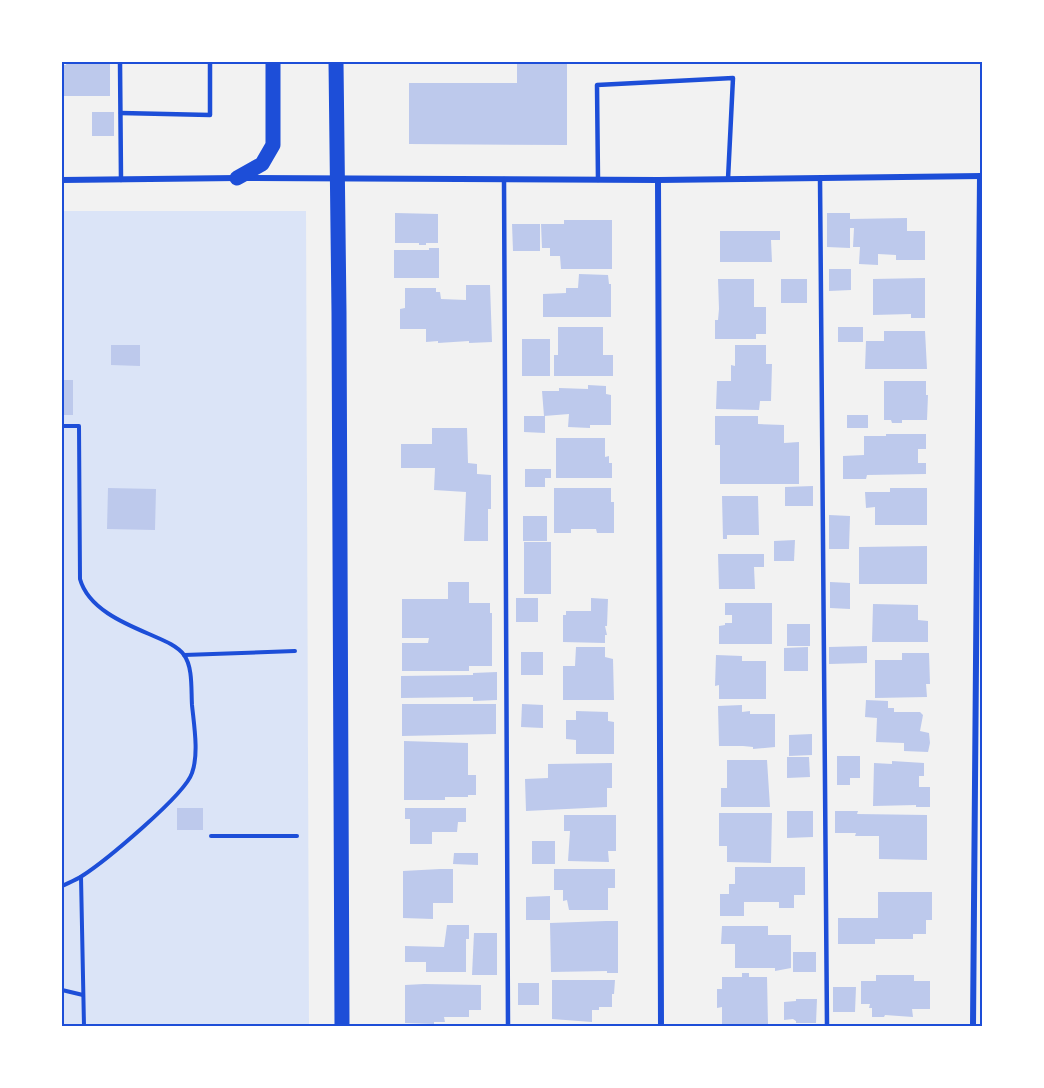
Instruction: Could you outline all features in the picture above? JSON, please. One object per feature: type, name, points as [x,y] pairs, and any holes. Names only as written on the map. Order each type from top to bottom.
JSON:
[{"type":"main road","points":[[237,178],[262,164],[273,145],[273,62]]},
{"type":"main road","points":[[336,62],[342,1026]]},
{"type":"street","points":[[62,180],[237,178],[658,180],[981,176],[973,1026]]},
{"type":"street","points":[[658,180],[661,1026]]},
{"type":"lane","points":[[120,62],[121,180]]},
{"type":"lane","points":[[120,113],[210,115],[210,62]]},
{"type":"lane","points":[[598,180],[597,86],[733,78],[728,179]]},
{"type":"lane","points":[[820,178],[827,1026]]},
{"type":"lane","points":[[504,179],[508,1026]]},
{"type":"path","points":[[62,426],[79,426],[80,579],[83,589],[90,600],[106,611],[136,629],[165,641],[184,655],[189,668],[195,738],[192,773],[184,787],[151,820],[104,860],[81,877],[62,886]]},
{"type":"path","points":[[184,655],[295,651]]},
{"type":"path","points":[[211,836],[297,836]]},
{"type":"path","points":[[81,877],[84,1026]]},
{"type":"path","points":[[62,990],[83,994]]},
{"type":"shaded area","points":[[62,211],[306,211],[309,1026],[62,1026]]},
{"type":"building","points":[[67,62],[110,62],[110,96],[62,96],[62,65],[66,65]]},
{"type":"building","points":[[517,62],[567,62],[567,145],[409,144],[409,83],[517,83]]},
{"type":"building","points":[[92,112],[114,112],[114,136],[92,136]]},
{"type":"building","points":[[395,213],[438,214],[438,243],[419,245],[419,243],[395,243]]},
{"type":"building","points":[[827,213],[850,213],[850,219],[907,218],[907,231],[925,231],[925,260],[896,260],[896,255],[878,254],[878,265],[859,264],[860,247],[853,247],[854,228],[850,228],[850,248],[827,247]]},
{"type":"building","points":[[564,220],[612,220],[612,269],[561,269],[560,256],[550,256],[550,248],[542,248],[541,224],[564,224]]},
{"type":"building","points":[[512,224],[540,224],[540,251],[513,251]]},
{"type":"building","points":[[720,231],[780,231],[780,240],[771,240],[772,262],[720,262]]},
{"type":"building","points":[[429,248],[439,248],[439,278],[394,278],[394,250],[429,250]]},
{"type":"building","points":[[829,269],[851,269],[851,290],[829,291]]},
{"type":"building","points":[[579,274],[608,275],[609,284],[611,284],[611,317],[543,317],[543,294],[566,293],[566,288],[578,288]]},
{"type":"building","points":[[925,278],[925,318],[911,318],[911,314],[873,315],[873,279]]},
{"type":"building","points":[[718,279],[754,279],[754,307],[766,307],[766,334],[756,334],[756,339],[715,339],[715,320],[718,320],[719,309]]},
{"type":"building","points":[[781,279],[807,279],[807,303],[781,303]]},
{"type":"building","points":[[466,285],[490,285],[492,342],[426,342],[426,329],[400,329],[400,309],[405,308],[405,288],[436,288],[436,292],[440,292],[441,299],[466,300]]},
{"type":"building","points":[[558,327],[603,327],[603,355],[613,355],[613,376],[554,376],[554,355],[558,355]]},
{"type":"building","points":[[838,327],[863,327],[863,342],[838,342]]},
{"type":"building","points":[[884,331],[925,331],[927,369],[865,369],[866,341],[884,341]]},
{"type":"building","points":[[522,339],[550,339],[550,376],[522,376]]},
{"type":"building","points":[[111,345],[140,345],[140,366],[111,365]]},
{"type":"building","points":[[735,345],[766,345],[766,364],[772,364],[771,401],[760,401],[759,410],[716,409],[717,381],[731,381],[731,365],[735,366]]},
{"type":"building","points":[[62,380],[73,380],[73,415],[62,415]]},
{"type":"building","points":[[884,381],[926,381],[927,420],[902,420],[902,423],[892,423],[891,420],[884,420]]},
{"type":"building","points":[[588,385],[606,386],[606,394],[611,395],[611,425],[590,425],[590,428],[568,427],[569,414],[544,416],[542,391],[559,391],[559,388],[588,389]]},
{"type":"building","points":[[847,415],[868,415],[868,428],[847,428]]},
{"type":"building","points":[[524,416],[545,416],[545,433],[524,432]]},
{"type":"building","points":[[715,416],[758,416],[758,424],[784,425],[784,443],[799,442],[799,484],[720,484],[720,445],[715,445]]},
{"type":"building","points":[[432,428],[467,428],[468,463],[477,464],[477,474],[491,475],[488,541],[464,541],[466,492],[434,490],[435,468],[401,468],[401,444],[432,444]]},
{"type":"building","points":[[886,434],[926,434],[926,449],[918,449],[918,463],[926,463],[926,474],[867,475],[866,479],[843,479],[843,456],[864,455],[864,436],[886,436]]},
{"type":"building","points":[[556,438],[605,438],[605,457],[609,456],[609,463],[612,463],[612,478],[556,478]]},
{"type":"building","points":[[525,469],[551,469],[551,478],[545,478],[545,487],[525,487]]},
{"type":"building","points":[[813,486],[813,506],[785,506],[785,487]]},
{"type":"building","points":[[108,488],[156,489],[155,530],[107,529]]},
{"type":"building","points":[[554,488],[611,488],[611,502],[614,502],[614,533],[597,533],[596,529],[571,529],[571,533],[554,533]]},
{"type":"building","points":[[890,488],[927,488],[927,525],[875,525],[875,507],[866,508],[865,492],[890,492]]},
{"type":"building","points":[[722,496],[758,496],[759,535],[727,535],[727,539],[723,539]]},
{"type":"building","points":[[829,515],[850,516],[849,549],[829,549]]},
{"type":"building","points":[[523,516],[547,516],[547,541],[523,541]]},
{"type":"building","points":[[795,540],[794,561],[774,561],[774,541]]},
{"type":"building","points":[[524,542],[551,542],[551,594],[524,594]]},
{"type":"building","points":[[927,546],[927,584],[859,584],[859,547]]},
{"type":"building","points":[[718,554],[764,554],[764,567],[754,567],[755,589],[719,589]]},
{"type":"building","points":[[448,582],[469,582],[469,603],[490,603],[492,666],[469,666],[469,671],[402,671],[402,643],[428,643],[429,638],[402,638],[402,599],[448,599]]},
{"type":"building","points":[[830,582],[850,583],[850,609],[830,608]]},
{"type":"building","points":[[516,598],[538,598],[538,622],[516,622]]},
{"type":"building","points":[[591,598],[608,599],[605,643],[563,642],[563,615],[566,615],[566,611],[591,611]]},
{"type":"building","points":[[725,603],[772,603],[772,644],[719,644],[719,626],[732,623],[732,615],[725,615]]},
{"type":"building","points":[[873,604],[918,605],[918,620],[928,621],[928,642],[872,642]]},
{"type":"building","points":[[787,624],[810,624],[810,646],[787,646]]},
{"type":"building","points":[[867,646],[867,663],[829,664],[829,647]]},
{"type":"building","points":[[576,647],[605,647],[605,657],[613,659],[614,700],[563,700],[563,666],[575,666]]},
{"type":"building","points":[[808,647],[808,671],[784,671],[784,648]]},
{"type":"building","points":[[521,652],[543,652],[543,675],[521,675]]},
{"type":"building","points":[[902,653],[929,653],[930,684],[926,684],[927,697],[875,698],[875,660],[902,660]]},
{"type":"building","points":[[716,655],[742,656],[742,661],[766,661],[766,699],[719,699],[719,685],[715,686]]},
{"type":"building","points":[[497,672],[497,700],[473,701],[473,697],[401,698],[401,676],[473,675],[473,673]]},
{"type":"building","points":[[866,700],[888,701],[888,708],[894,708],[894,712],[920,712],[923,715],[920,731],[929,733],[928,752],[904,751],[904,743],[876,742],[877,718],[865,717]]},
{"type":"building","points":[[402,704],[496,704],[496,734],[402,736]]},
{"type":"building","points":[[522,704],[543,705],[543,728],[521,727]]},
{"type":"building","points":[[742,705],[742,712],[775,714],[775,747],[753,749],[753,747],[743,746],[719,746],[718,706]]},
{"type":"building","points":[[576,711],[608,712],[608,721],[614,722],[614,754],[576,754],[576,740],[566,739],[566,720],[576,720]]},
{"type":"building","points":[[812,734],[812,755],[789,756],[789,735]]},
{"type":"building","points":[[404,741],[468,743],[468,775],[476,775],[476,795],[445,797],[445,800],[404,800]]},
{"type":"building","points":[[837,756],[860,756],[860,778],[850,778],[850,785],[837,785]]},
{"type":"building","points":[[787,757],[809,757],[810,777],[787,778]]},
{"type":"building","points":[[727,760],[767,760],[770,807],[721,807],[721,788],[727,788]]},
{"type":"building","points":[[892,761],[924,763],[924,776],[919,776],[919,787],[930,787],[930,807],[873,806],[874,763],[892,764]]},
{"type":"building","points":[[612,763],[612,788],[607,788],[607,807],[526,811],[525,779],[548,778],[548,764]]},
{"type":"building","points":[[177,808],[203,808],[203,830],[177,830]]},
{"type":"building","points":[[405,808],[466,808],[466,822],[458,822],[457,832],[432,832],[432,844],[410,844],[410,819],[405,819]]},
{"type":"building","points":[[787,811],[813,811],[813,837],[787,838]]},
{"type":"building","points":[[835,811],[858,811],[857,814],[927,815],[927,860],[879,859],[879,836],[835,833]]},
{"type":"building","points":[[719,813],[772,813],[771,863],[727,862],[727,846],[719,846]]},
{"type":"building","points":[[564,815],[616,815],[616,851],[608,851],[609,862],[568,861],[570,831],[564,831]]},
{"type":"building","points":[[532,841],[555,841],[555,864],[532,864]]},
{"type":"building","points":[[454,853],[478,853],[478,865],[453,864]]},
{"type":"building","points":[[735,867],[805,867],[805,895],[794,895],[794,908],[779,908],[779,902],[744,902],[744,916],[720,916],[720,894],[729,894],[729,884],[735,884]]},
{"type":"building","points":[[453,869],[453,903],[433,903],[433,919],[403,918],[403,871]]},
{"type":"building","points":[[554,869],[615,869],[615,888],[608,888],[608,910],[569,910],[567,900],[563,901],[563,890],[554,890]]},
{"type":"building","points":[[878,892],[932,892],[932,920],[926,920],[926,934],[913,934],[913,939],[875,939],[875,944],[838,944],[838,918],[878,918]]},
{"type":"building","points":[[550,896],[550,920],[526,920],[526,897]]},
{"type":"building","points":[[618,921],[618,973],[607,973],[607,971],[551,972],[550,923]]},
{"type":"building","points":[[447,925],[469,925],[469,939],[466,939],[466,972],[426,972],[426,962],[405,962],[405,946],[444,947]]},
{"type":"building","points":[[722,926],[768,926],[768,935],[791,935],[791,968],[775,971],[775,968],[735,968],[735,944],[721,944]]},
{"type":"building","points":[[474,933],[497,933],[497,975],[472,975]]},
{"type":"building","points":[[793,952],[816,952],[816,972],[793,972]]},
{"type":"building","points":[[742,973],[749,973],[749,977],[767,977],[768,1024],[722,1024],[722,1007],[717,1008],[717,989],[722,989],[722,977],[742,977]]},
{"type":"building","points":[[876,975],[914,975],[914,981],[930,981],[930,1009],[912,1009],[913,1017],[885,1015],[884,1017],[872,1017],[870,1004],[861,1004],[861,981],[876,981]]},
{"type":"building","points":[[552,980],[615,980],[612,1007],[599,1007],[599,1010],[592,1010],[592,1022],[552,1019]]},
{"type":"building","points":[[518,983],[539,983],[539,1005],[518,1005]]},
{"type":"building","points":[[405,985],[481,985],[481,1010],[469,1010],[469,1017],[444,1017],[445,1022],[434,1022],[434,1024],[405,1023]]},
{"type":"building","points":[[833,987],[856,987],[855,1012],[833,1012]]},
{"type":"building","points":[[796,999],[817,999],[816,1023],[796,1023],[793,1019],[784,1020],[784,1002],[796,1001]]}]
